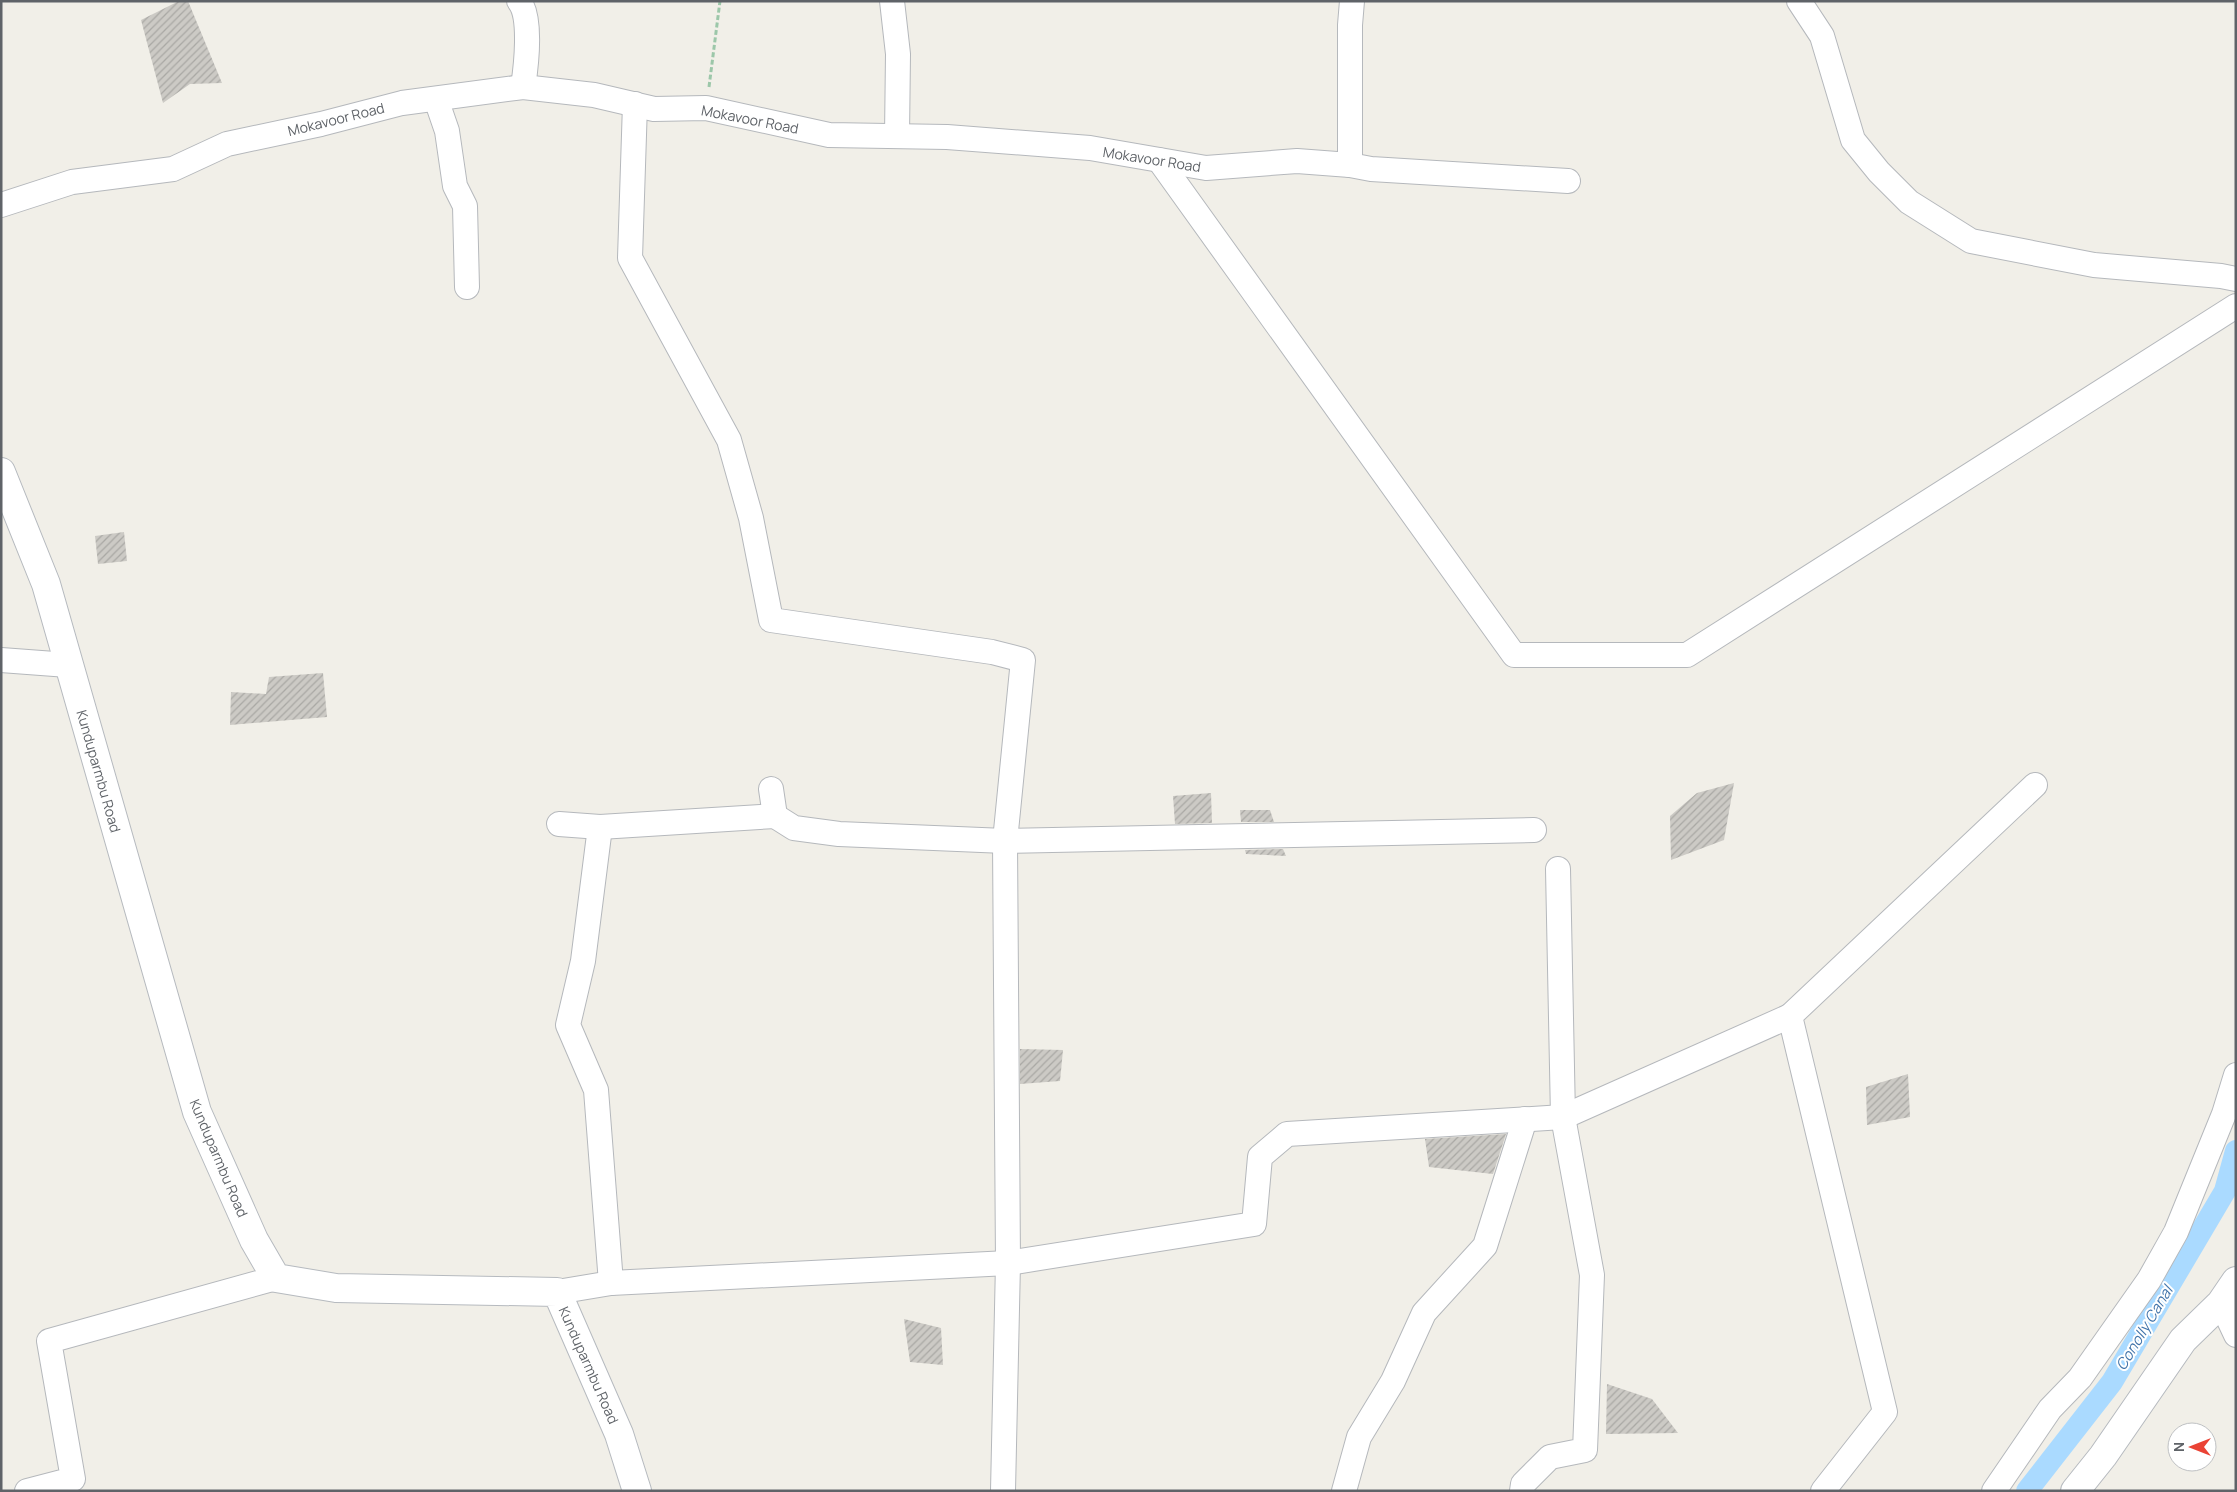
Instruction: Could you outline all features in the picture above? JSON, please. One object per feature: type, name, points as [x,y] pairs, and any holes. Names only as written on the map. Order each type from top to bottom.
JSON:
[{"type":"main road","name":"Kunduparmbu Road","points":[[3,480],[46,584],[197,1112],[254,1240],[276,1278],[336,1288],[556,1292],[619,1434],[637,1491]]},
{"type":"main road","points":[[2075,1491],[2103,1456],[2183,1340],[2221,1303],[2236,1280]]},
{"type":"street","points":[[519,1],[522,5],[527,29],[527,61],[523,87]]},
{"type":"street","points":[[892,1],[898,54],[897,136]]},
{"type":"street","points":[[1350,165],[1350,25],[1352,1]]},
{"type":"street","points":[[1799,1],[1822,36],[1853,140],[1879,172],[1909,202],[1971,241],[2094,265],[2221,276],[2236,279]]},
{"type":"street","name":"Mokavoor Road","points":[[1,205],[72,182],[173,170],[228,144],[321,124],[402,103],[523,87],[594,95],[654,109],[706,108],[829,135],[947,137],[1090,148],[1206,168],[1297,161],[1350,165],[1372,169],[1568,182]]},
{"type":"street","points":[[436,99],[447,131],[455,186],[465,206],[467,287]]},
{"type":"street","points":[[635,104],[630,258],[729,440],[751,518],[771,620],[992,652],[1023,660],[1005,841],[1008,1263],[1003,1491]]},
{"type":"street","points":[[1159,160],[1514,655],[1687,655],[2236,306]]},
{"type":"street","points":[[1,660],[68,665]]},
{"type":"street","points":[[556,1292],[611,1283],[1008,1263],[1254,1224],[1260,1156],[1287,1134],[1563,1117],[1790,1016],[2034,785]]},
{"type":"street","points":[[771,789],[775,816]]},
{"type":"street","points":[[559,824],[600,827],[775,816],[794,828],[839,834],[1005,841],[1534,830]]},
{"type":"street","points":[[600,827],[583,961],[568,1025],[596,1090],[611,1283]]},
{"type":"street","points":[[1522,1491],[1523,1484],[1550,1457],[1585,1450],[1592,1275],[1563,1117],[1558,869]]},
{"type":"street","points":[[1790,1016],[1885,1412],[1823,1491]]},
{"type":"street","points":[[1994,1491],[2050,1409],[2080,1378],[2149,1280],[2180,1224],[2224,1114],[2236,1075]]},
{"type":"street","points":[[1344,1491],[1359,1437],[1393,1381],[1424,1313],[1484,1246],[1525,1119]]},
{"type":"street","points":[[27,1491],[74,1479],[49,1341],[276,1278]]},
{"type":"street","points":[[2221,1303],[2236,1335]]},
{"type":"path","points":[[706,108],[720,1]]},
{"type":"building","points":[[179,1],[188,1],[222,83],[190,84],[163,103],[141,20]]},
{"type":"building","points":[[124,532],[127,561],[98,564],[95,536]]},
{"type":"building","points":[[323,673],[327,717],[230,725],[231,692],[266,694],[269,677]]},
{"type":"building","points":[[1734,783],[1724,840],[1671,860],[1670,816],[1697,793]]},
{"type":"building","points":[[1211,793],[1212,823],[1175,824],[1173,796]]},
{"type":"building","points":[[1240,810],[1270,810],[1274,822],[1241,822]]},
{"type":"building","points":[[1283,849],[1286,856],[1246,854],[1245,850]]},
{"type":"building","points":[[1020,1049],[1063,1050],[1060,1081],[1020,1084]]},
{"type":"building","points":[[1908,1074],[1910,1117],[1867,1125],[1866,1087]]},
{"type":"building","points":[[1506,1134],[1493,1174],[1429,1167],[1425,1139]]},
{"type":"building","points":[[904,1319],[941,1328],[943,1365],[910,1362]]},
{"type":"building","points":[[1607,1384],[1652,1399],[1678,1433],[1606,1434]]},
{"type":"waterway","name":"Conolly Canal","points":[[2027,1491],[2112,1382],[2225,1191],[2236,1151]]}]
